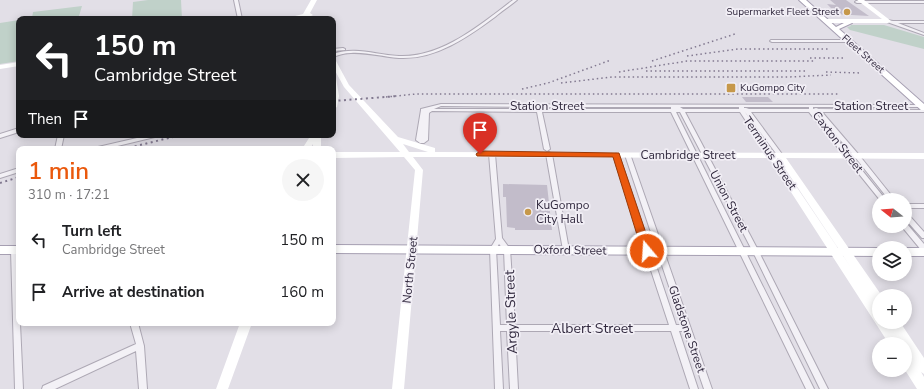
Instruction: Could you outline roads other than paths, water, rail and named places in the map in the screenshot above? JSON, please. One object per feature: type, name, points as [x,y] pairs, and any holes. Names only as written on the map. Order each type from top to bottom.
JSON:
[{"type":"main road","name":"Fleet Street","points":[[802,0],[839,29],[899,82],[924,107]]},
{"type":"main road","name":"Fleet Street","points":[[809,0],[814,8]]},
{"type":"main road","points":[[839,29],[850,22]]},
{"type":"main road","name":"Oxford Street","points":[[336,249],[872,252]]},
{"type":"main road","points":[[0,250],[16,250]]},
{"type":"main road","points":[[912,251],[924,250]]},
{"type":"street","points":[[236,0],[239,16]]},
{"type":"street","points":[[308,16],[314,0]]},
{"type":"street","points":[[336,54],[341,52],[351,51],[388,56],[408,57],[422,55],[444,48],[462,38],[515,0]]},
{"type":"street","points":[[858,1],[924,2]]},
{"type":"street","points":[[858,1],[885,22],[924,34]]},
{"type":"street","points":[[906,28],[906,24],[909,22]]},
{"type":"street","points":[[830,23],[924,22]]},
{"type":"street","points":[[772,41],[848,38]]},
{"type":"street","points":[[336,50],[361,50],[388,56]]},
{"type":"street","points":[[0,67],[16,64]]},
{"type":"street","points":[[336,67],[346,86],[394,138],[419,170],[432,152],[394,138]]},
{"type":"street","name":"Station Street","points":[[538,108],[442,105],[426,108],[422,111],[419,140],[422,142],[425,140],[429,110],[538,108],[924,107]]},
{"type":"street","name":"Station Street","points":[[818,111],[924,107]]},
{"type":"street","points":[[538,108],[548,151],[566,250]]},
{"type":"street","points":[[674,108],[681,110]]},
{"type":"street","name":"Union Street","points":[[674,108],[698,153],[756,252],[824,389]]},
{"type":"street","name":"Station Street","points":[[681,110],[706,108]]},
{"type":"street","name":"Terminus Street","points":[[742,108],[748,110],[774,153]]},
{"type":"street","name":"Terminus Street","points":[[742,108],[842,251],[872,291]]},
{"type":"street","name":"Station Street","points":[[748,110],[811,108]]},
{"type":"street","name":"Caxton Street","points":[[811,108],[818,111],[851,153],[878,193]]},
{"type":"street","name":"Caxton Street","points":[[811,108],[886,193]]},
{"type":"street","name":"Union Street","points":[[681,110],[698,153],[742,252],[810,389]]},
{"type":"street","points":[[0,136],[16,131]]},
{"type":"street","points":[[111,146],[144,138]]},
{"type":"street","name":"Cambridge Street","points":[[336,150],[405,152],[548,151],[698,153],[851,153],[924,151]]},
{"type":"street","name":"Cambridge Street","points":[[432,152],[492,154],[548,151],[616,155],[698,153]]},
{"type":"street","name":"Cambridge Street","points":[[336,156],[405,152]]},
{"type":"street","name":"Cambridge Street","points":[[851,153],[924,156]]},
{"type":"street","points":[[492,154],[499,239],[507,249]]},
{"type":"street","name":"Gladstone Street","points":[[616,155],[694,389]]},
{"type":"street","name":"Gladstone Street","points":[[628,155],[708,389]]},
{"type":"street","name":"North Street","points":[[398,389],[419,170]]},
{"type":"street","points":[[0,176],[16,171]]},
{"type":"street","points":[[912,206],[924,206]]},
{"type":"street","points":[[912,223],[924,236]]},
{"type":"street","points":[[911,233],[924,250]]},
{"type":"street","points":[[493,249],[499,239]]},
{"type":"street","name":"Argyle Street","points":[[493,249],[498,328],[499,389]]},
{"type":"street","name":"Argyle Street","points":[[507,249],[514,389]]},
{"type":"street","name":"Terminus Street","points":[[842,251],[872,305]]},
{"type":"street","points":[[18,326],[19,389]]},
{"type":"street","points":[[135,326],[140,346],[143,389]]},
{"type":"street","points":[[222,389],[245,326]]},
{"type":"street","name":"Albert Street","points":[[498,328],[687,328]]},
{"type":"street","points":[[899,329],[924,368]]},
{"type":"street","points":[[46,389],[140,346]]},
{"type":"street","points":[[912,370],[924,388]]},
{"type":"railway","points":[[652,61],[735,34]]},
{"type":"railway","points":[[687,56],[738,49],[828,49]]},
{"type":"railway","points":[[810,58],[844,58]]},
{"type":"railway","points":[[522,89],[548,83],[611,60]]},
{"type":"railway","points":[[619,72],[687,61],[816,61]]},
{"type":"railway","points":[[646,71],[808,71]]},
{"type":"railway","points":[[826,72],[862,73]]},
{"type":"railway","points":[[561,83],[612,77],[789,77],[831,75]]},
{"type":"railway","points":[[389,97],[416,94],[840,94]]},
{"type":"railway","points":[[389,97],[398,96]]},
{"type":"railway","points":[[336,101],[389,97]]},
{"type":"railway","points":[[136,146],[169,138]]},
{"type":"railway","points":[[0,183],[16,178]]},
{"type":"place","name":"Supermarket Fleet Street","points":[[847,12]]},
{"type":"place","name":"KuGompo City","points":[[731,88]]},
{"type":"place","name":"KuGompo City Hall","points":[[528,212]]}]
